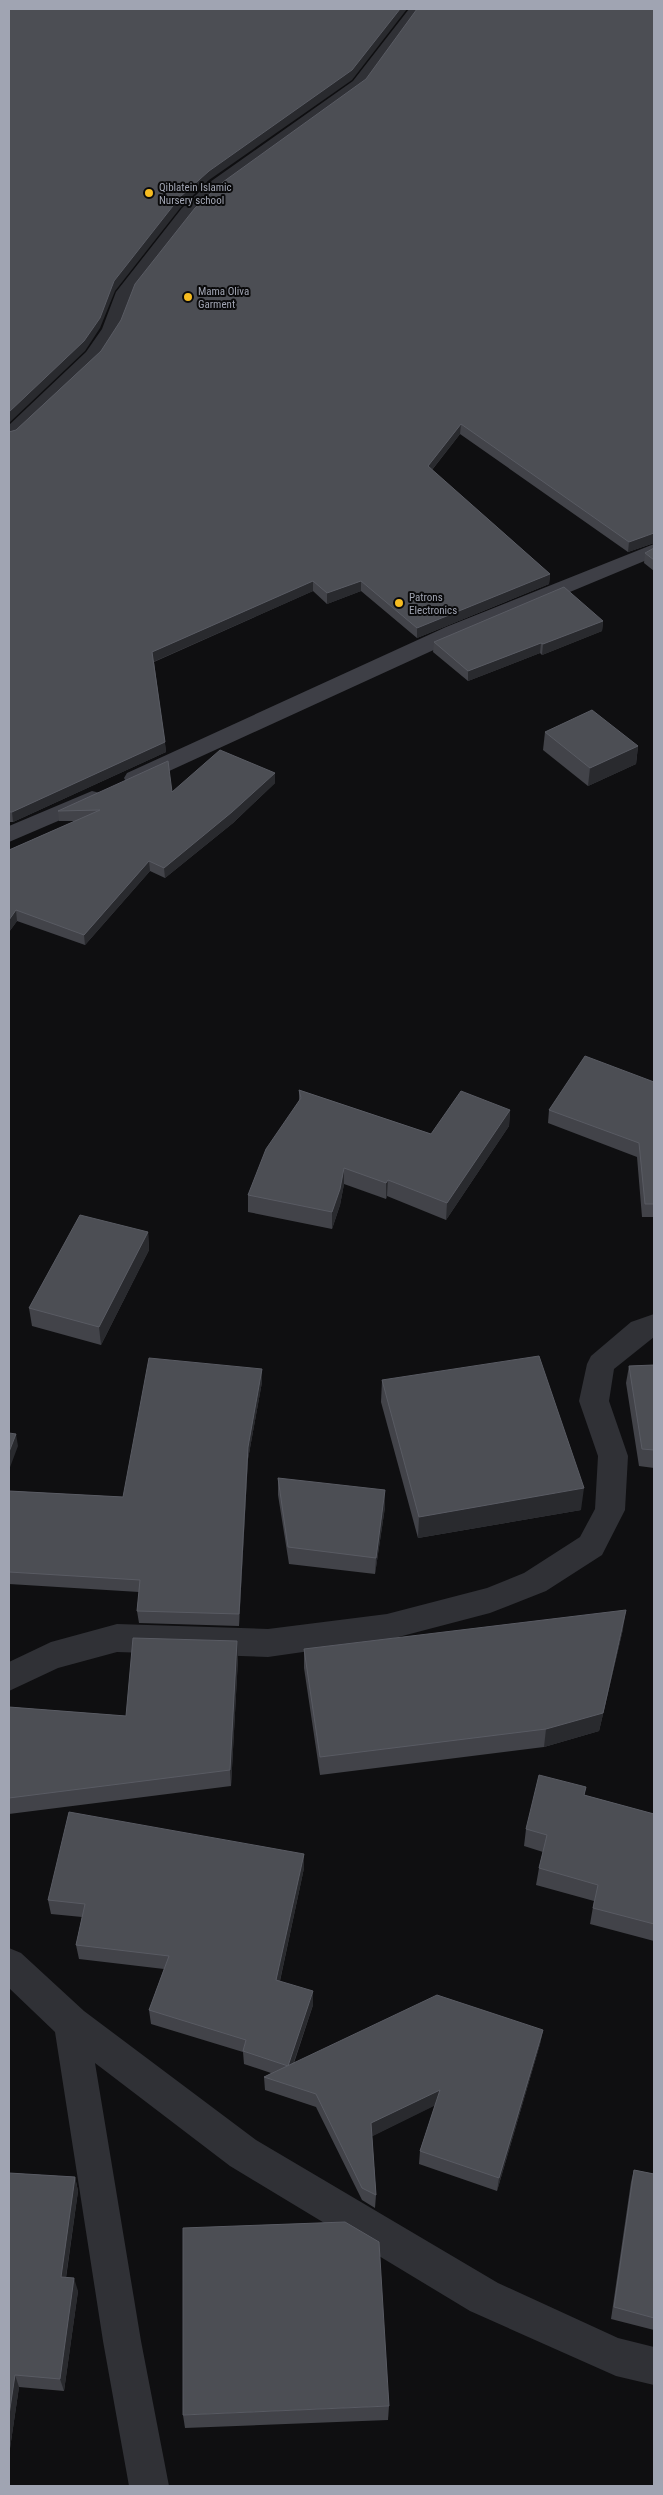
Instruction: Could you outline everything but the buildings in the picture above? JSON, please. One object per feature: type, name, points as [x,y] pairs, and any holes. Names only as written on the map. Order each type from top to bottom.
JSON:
[{"type":"main road","points":[[9,835],[454,632],[654,550]]},
{"type":"street","points":[[9,435],[93,356],[111,329],[125,292],[188,212],[216,186],[359,84],[416,9]]},
{"type":"street","points":[[9,1677],[51,1656],[117,1638],[268,1643],[387,1627],[490,1600],[535,1582],[591,1546],[610,1510],[613,1456],[594,1401],[601,1364],[641,1330],[654,1325]]},
{"type":"street","points":[[9,1965],[72,2023],[243,2153],[484,2297],[616,2357],[654,2366]]},
{"type":"street","points":[[72,2023],[122,2341],[150,2486]]},
{"type":"place","name":"Qiblatein Islamic Nursery school","points":[[149,193]]},
{"type":"place","name":"Mama Oliva Garment","points":[[188,297]]},
{"type":"place","name":"Patrons Electronics","points":[[399,603]]}]
